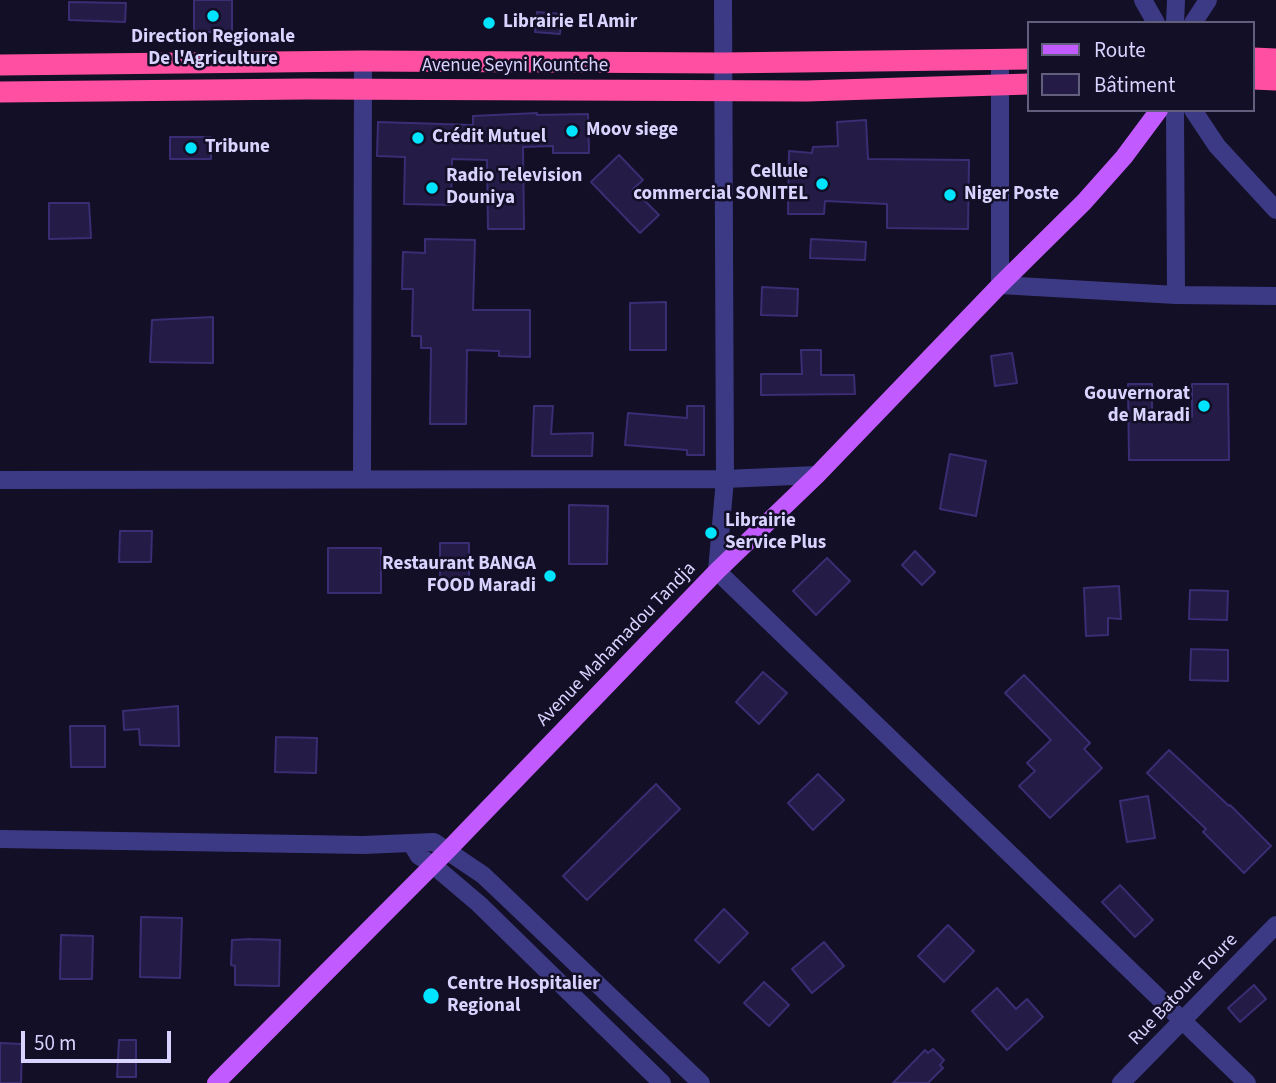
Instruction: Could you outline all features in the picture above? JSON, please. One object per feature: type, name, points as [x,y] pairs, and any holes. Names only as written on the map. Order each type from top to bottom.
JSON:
[{"type":"highway","points":[[1255,58],[1276,59]]},
{"type":"highway","name":"Avenue Seyni Kountche","points":[[0,65],[363,61],[723,63],[1028,59]]},
{"type":"highway","points":[[1255,79],[1276,80]]},
{"type":"highway","name":"Avenue Seyni Kountche","points":[[0,92],[364,89],[807,91],[1028,84]]},
{"type":"main road","name":"Avenue Mahamadou Tandja","points":[[216,1083],[448,850],[716,571],[817,475],[1084,202],[1124,157],[1158,112]]},
{"type":"street","points":[[723,0],[725,479],[716,571],[1247,1083]]},
{"type":"street","points":[[1143,0],[1155,21]]},
{"type":"street","points":[[1175,21],[1176,0]]},
{"type":"street","points":[[1195,21],[1208,0]]},
{"type":"street","points":[[1000,60],[1000,285],[1176,295],[1276,296]]},
{"type":"street","points":[[362,479],[363,61]]},
{"type":"street","points":[[1175,112],[1176,295]]},
{"type":"street","points":[[1194,112],[1217,146],[1276,210]]},
{"type":"street","points":[[0,480],[725,479],[817,475]]},
{"type":"street","points":[[0,839],[363,845],[434,842],[493,884],[702,1083]]},
{"type":"street","points":[[411,843],[419,856],[479,904],[662,1083]]},
{"type":"street","name":"Rue Batoure Toure","points":[[1121,1083],[1276,925]]},
{"type":"street","points":[[580,1005],[601,986]]},
{"type":"building","name":"Direction Regionale De l'Agriculture","points":[[194,0],[232,0],[232,32],[194,32]]},
{"type":"building","points":[[69,2],[126,3],[125,22],[69,20]]},
{"type":"building","points":[[537,12],[562,14],[560,34],[535,32]]},
{"type":"building","points":[[588,114],[589,153],[553,153],[553,146],[523,147],[524,229],[488,229],[487,160],[452,159],[451,205],[404,204],[405,157],[377,156],[378,122],[473,125],[473,116]]},
{"type":"building","points":[[866,120],[868,159],[969,160],[968,229],[887,228],[887,204],[825,201],[824,214],[788,214],[789,151],[812,153],[813,147],[838,146],[837,122]]},
{"type":"building","name":"Tribune","points":[[170,137],[211,137],[211,159],[170,159]]},
{"type":"building","points":[[619,155],[643,180],[633,189],[659,215],[640,233],[591,182]]},
{"type":"building","points":[[49,203],[89,203],[91,238],[49,239]]},
{"type":"building","points":[[425,239],[475,240],[473,310],[530,310],[530,357],[499,356],[499,351],[467,350],[466,424],[430,424],[431,348],[421,348],[421,336],[412,336],[413,289],[402,289],[403,252],[425,253]]},
{"type":"building","points":[[811,239],[866,242],[865,260],[810,258]]},
{"type":"building","points":[[762,287],[798,289],[797,316],[761,315]]},
{"type":"building","points":[[666,302],[666,350],[630,350],[630,303]]},
{"type":"building","points":[[213,317],[213,363],[150,362],[152,320]]},
{"type":"building","points":[[801,350],[821,350],[821,375],[854,375],[855,394],[761,395],[761,374],[802,374]]},
{"type":"building","points":[[1012,353],[1017,383],[995,386],[991,356]]},
{"type":"building","points":[[1128,384],[1152,384],[1152,417],[1192,417],[1192,384],[1228,384],[1229,460],[1129,460]]},
{"type":"building","points":[[534,406],[553,406],[551,434],[593,433],[592,456],[532,456]]},
{"type":"building","points":[[687,406],[704,406],[704,455],[687,455],[687,450],[625,445],[628,413],[687,418]]},
{"type":"building","points":[[950,454],[986,461],[976,516],[940,509]]},
{"type":"building","points":[[569,505],[608,506],[607,564],[569,564]]},
{"type":"building","points":[[120,531],[152,531],[151,562],[119,562]]},
{"type":"building","points":[[440,543],[469,543],[469,584],[440,584]]},
{"type":"building","points":[[328,548],[381,548],[381,593],[328,593]]},
{"type":"building","points":[[915,551],[935,572],[922,585],[902,565]]},
{"type":"building","points":[[827,558],[850,581],[816,615],[793,591]]},
{"type":"building","points":[[1119,586],[1121,619],[1108,618],[1108,635],[1086,636],[1084,588]]},
{"type":"building","points":[[1190,590],[1228,591],[1227,620],[1189,619]]},
{"type":"building","points":[[1191,649],[1228,650],[1228,681],[1190,680]]},
{"type":"building","points":[[763,672],[787,693],[759,724],[736,702]]},
{"type":"building","points":[[1024,675],[1090,743],[1084,749],[1102,768],[1050,818],[1019,786],[1035,771],[1027,763],[1051,740],[1005,693]]},
{"type":"building","points":[[178,706],[179,746],[140,745],[139,729],[124,730],[123,711]]},
{"type":"building","points":[[70,726],[105,726],[105,767],[71,767]]},
{"type":"building","points":[[276,737],[317,738],[316,773],[275,772]]},
{"type":"building","points":[[1169,750],[1271,846],[1244,873],[1203,832],[1206,829],[1147,773]]},
{"type":"building","points":[[818,774],[844,800],[813,830],[788,803]]},
{"type":"building","points":[[656,784],[680,809],[587,900],[563,876]]},
{"type":"building","points":[[1148,796],[1155,838],[1127,842],[1120,801]]},
{"type":"building","points":[[1120,885],[1153,920],[1135,937],[1102,902]]},
{"type":"building","points":[[724,909],[748,933],[719,963],[695,940]]},
{"type":"building","points":[[141,917],[182,918],[180,978],[140,977]]},
{"type":"building","points":[[948,925],[974,951],[944,982],[918,956]]},
{"type":"building","points":[[61,935],[93,936],[92,979],[60,979]]},
{"type":"building","points":[[232,940],[280,940],[279,986],[235,985],[235,966],[231,965]]},
{"type":"building","points":[[824,942],[844,966],[812,993],[792,969]]},
{"type":"building","points":[[764,982],[789,1005],[769,1026],[744,1003]]},
{"type":"building","points":[[1254,985],[1266,999],[1240,1022],[1228,1008]]},
{"type":"building","points":[[997,988],[1016,1009],[1027,999],[1043,1017],[1007,1050],[972,1011]]},
{"type":"building","points":[[119,1040],[136,1040],[136,1077],[117,1077]]},
{"type":"building","points":[[0,1043],[22,1044],[21,1083],[0,1083]]},
{"type":"building","points":[[933,1049],[944,1060],[940,1065],[943,1068],[928,1083],[893,1083],[925,1050],[928,1053]]},
{"type":"place","name":"Direction Regionale De l'Agriculture","points":[[213,16]]},
{"type":"place","name":"Librairie El Amir","points":[[489,23]]},
{"type":"place","name":"Moov siege","points":[[572,131]]},
{"type":"place","name":"Crédit Mutuel","points":[[418,138]]},
{"type":"place","name":"Tribune","points":[[191,148]]},
{"type":"place","name":"Cellule commercial SONITEL","points":[[822,184]]},
{"type":"place","name":"Radio Television Douniya","points":[[432,188]]},
{"type":"place","name":"Niger Poste","points":[[950,195]]},
{"type":"place","name":"Gouvernorat de Maradi","points":[[1204,406]]},
{"type":"place","name":"Librairie Service Plus","points":[[711,533]]},
{"type":"place","name":"Restaurant BANGA FOOD Maradi","points":[[550,576]]},
{"type":"place","name":"Centre Hospitalier Regional","points":[[431,996]]}]
